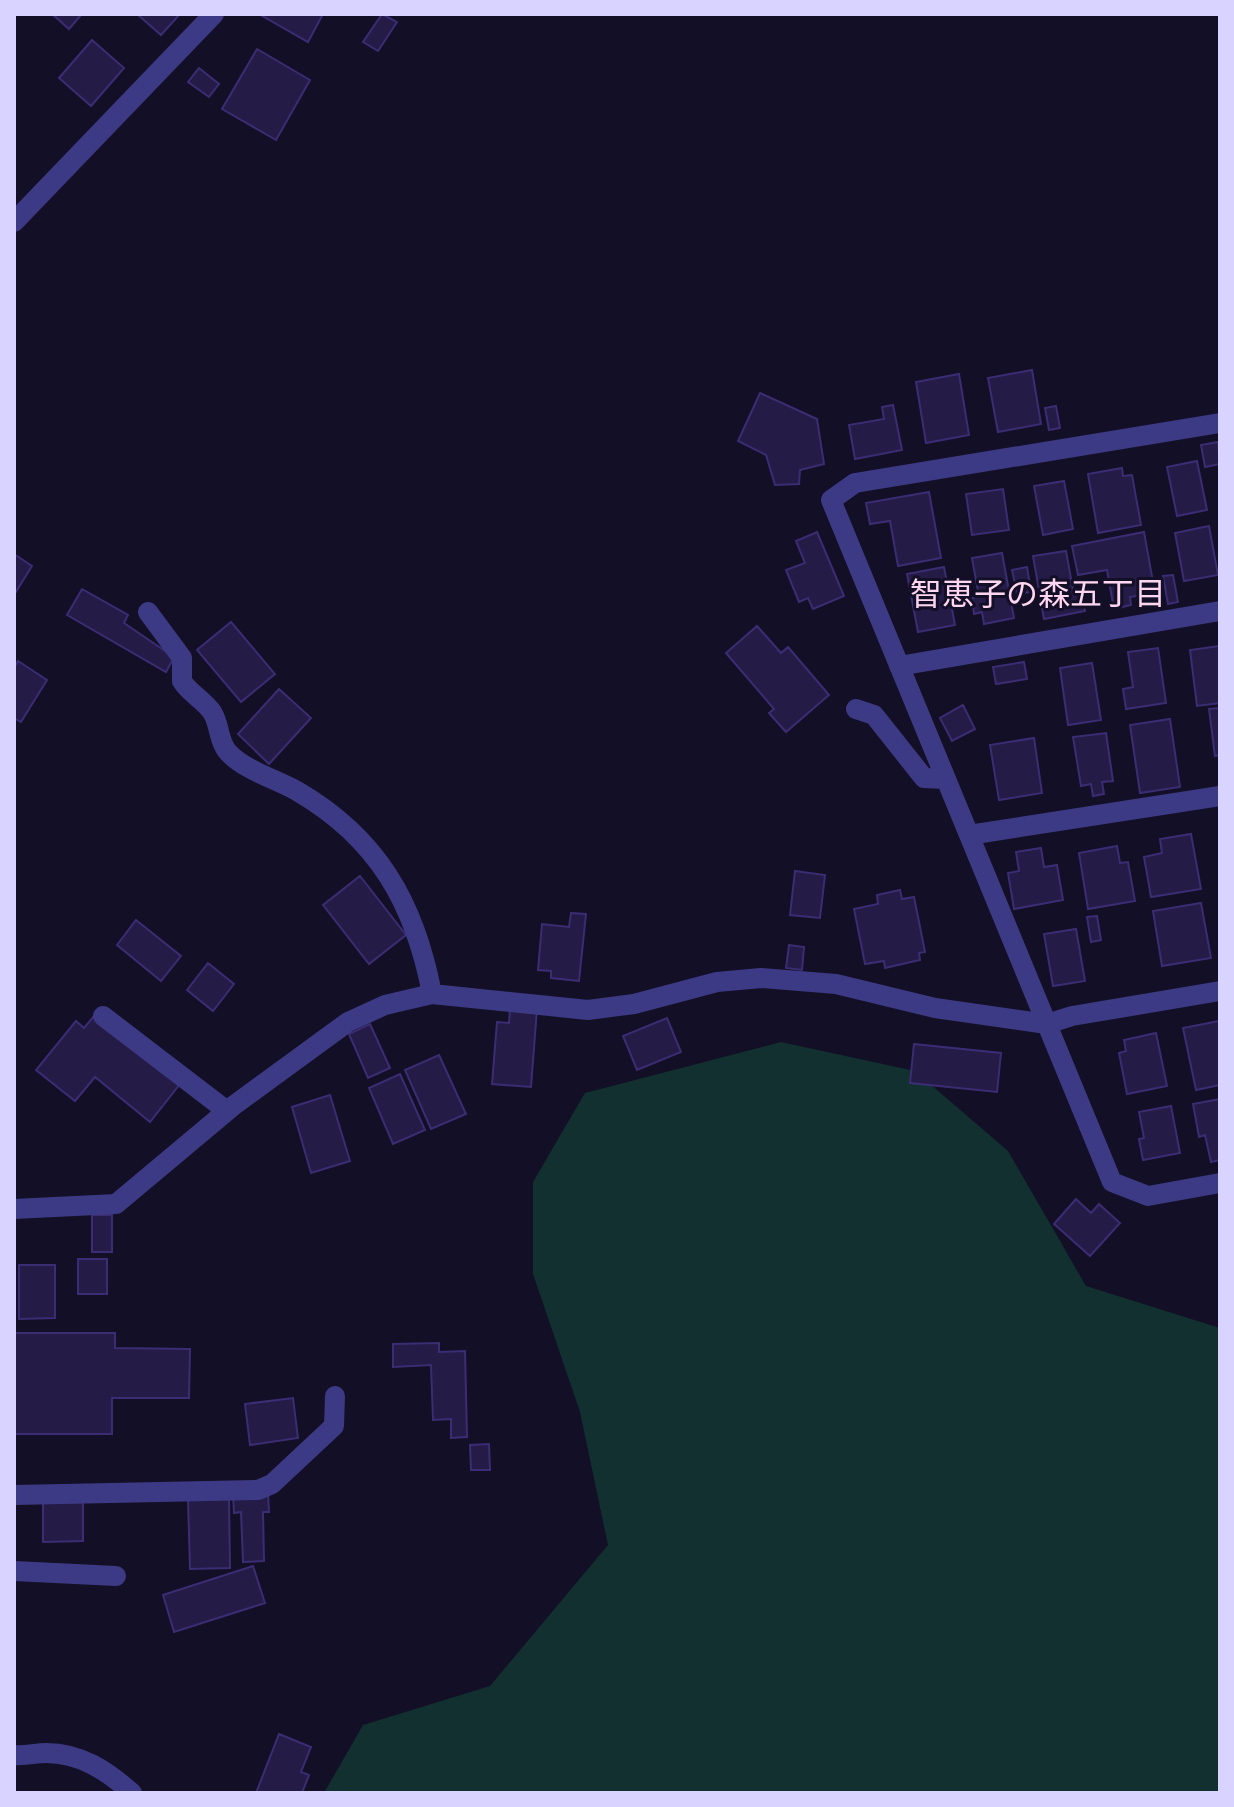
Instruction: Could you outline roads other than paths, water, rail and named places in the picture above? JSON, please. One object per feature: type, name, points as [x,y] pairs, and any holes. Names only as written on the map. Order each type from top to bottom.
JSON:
[{"type":"street","points":[[14,222],[214,14]]},
{"type":"street","points":[[1220,423],[855,483],[831,500],[1112,1182],[1148,1196],[1220,1183]]},
{"type":"street","points":[[899,666],[1220,611]]},
{"type":"street","points":[[148,612],[182,658],[182,681],[212,712],[221,742],[229,754],[298,792],[348,826],[386,872],[406,905],[423,947],[432,994]]},
{"type":"street","points":[[856,709],[874,715],[924,778],[946,779]]},
{"type":"street","points":[[969,835],[1220,796]]},
{"type":"street","points":[[14,1209],[116,1204],[227,1111],[348,1022],[385,1005],[432,994],[588,1010],[634,1004],[717,982],[761,978],[836,984],[935,1008],[1047,1024],[1072,1016],[1220,991]]},
{"type":"street","points":[[103,1016],[227,1111]]},
{"type":"street","points":[[14,1495],[258,1490],[272,1484],[334,1426],[335,1396]]},
{"type":"street","points":[[14,1571],[116,1576]]},
{"type":"street","points":[[14,1755],[44,1753],[76,1756],[106,1771],[132,1793]]},
{"type":"district","name":"智恵子の森五丁目","points":[[1038,594]]}]
